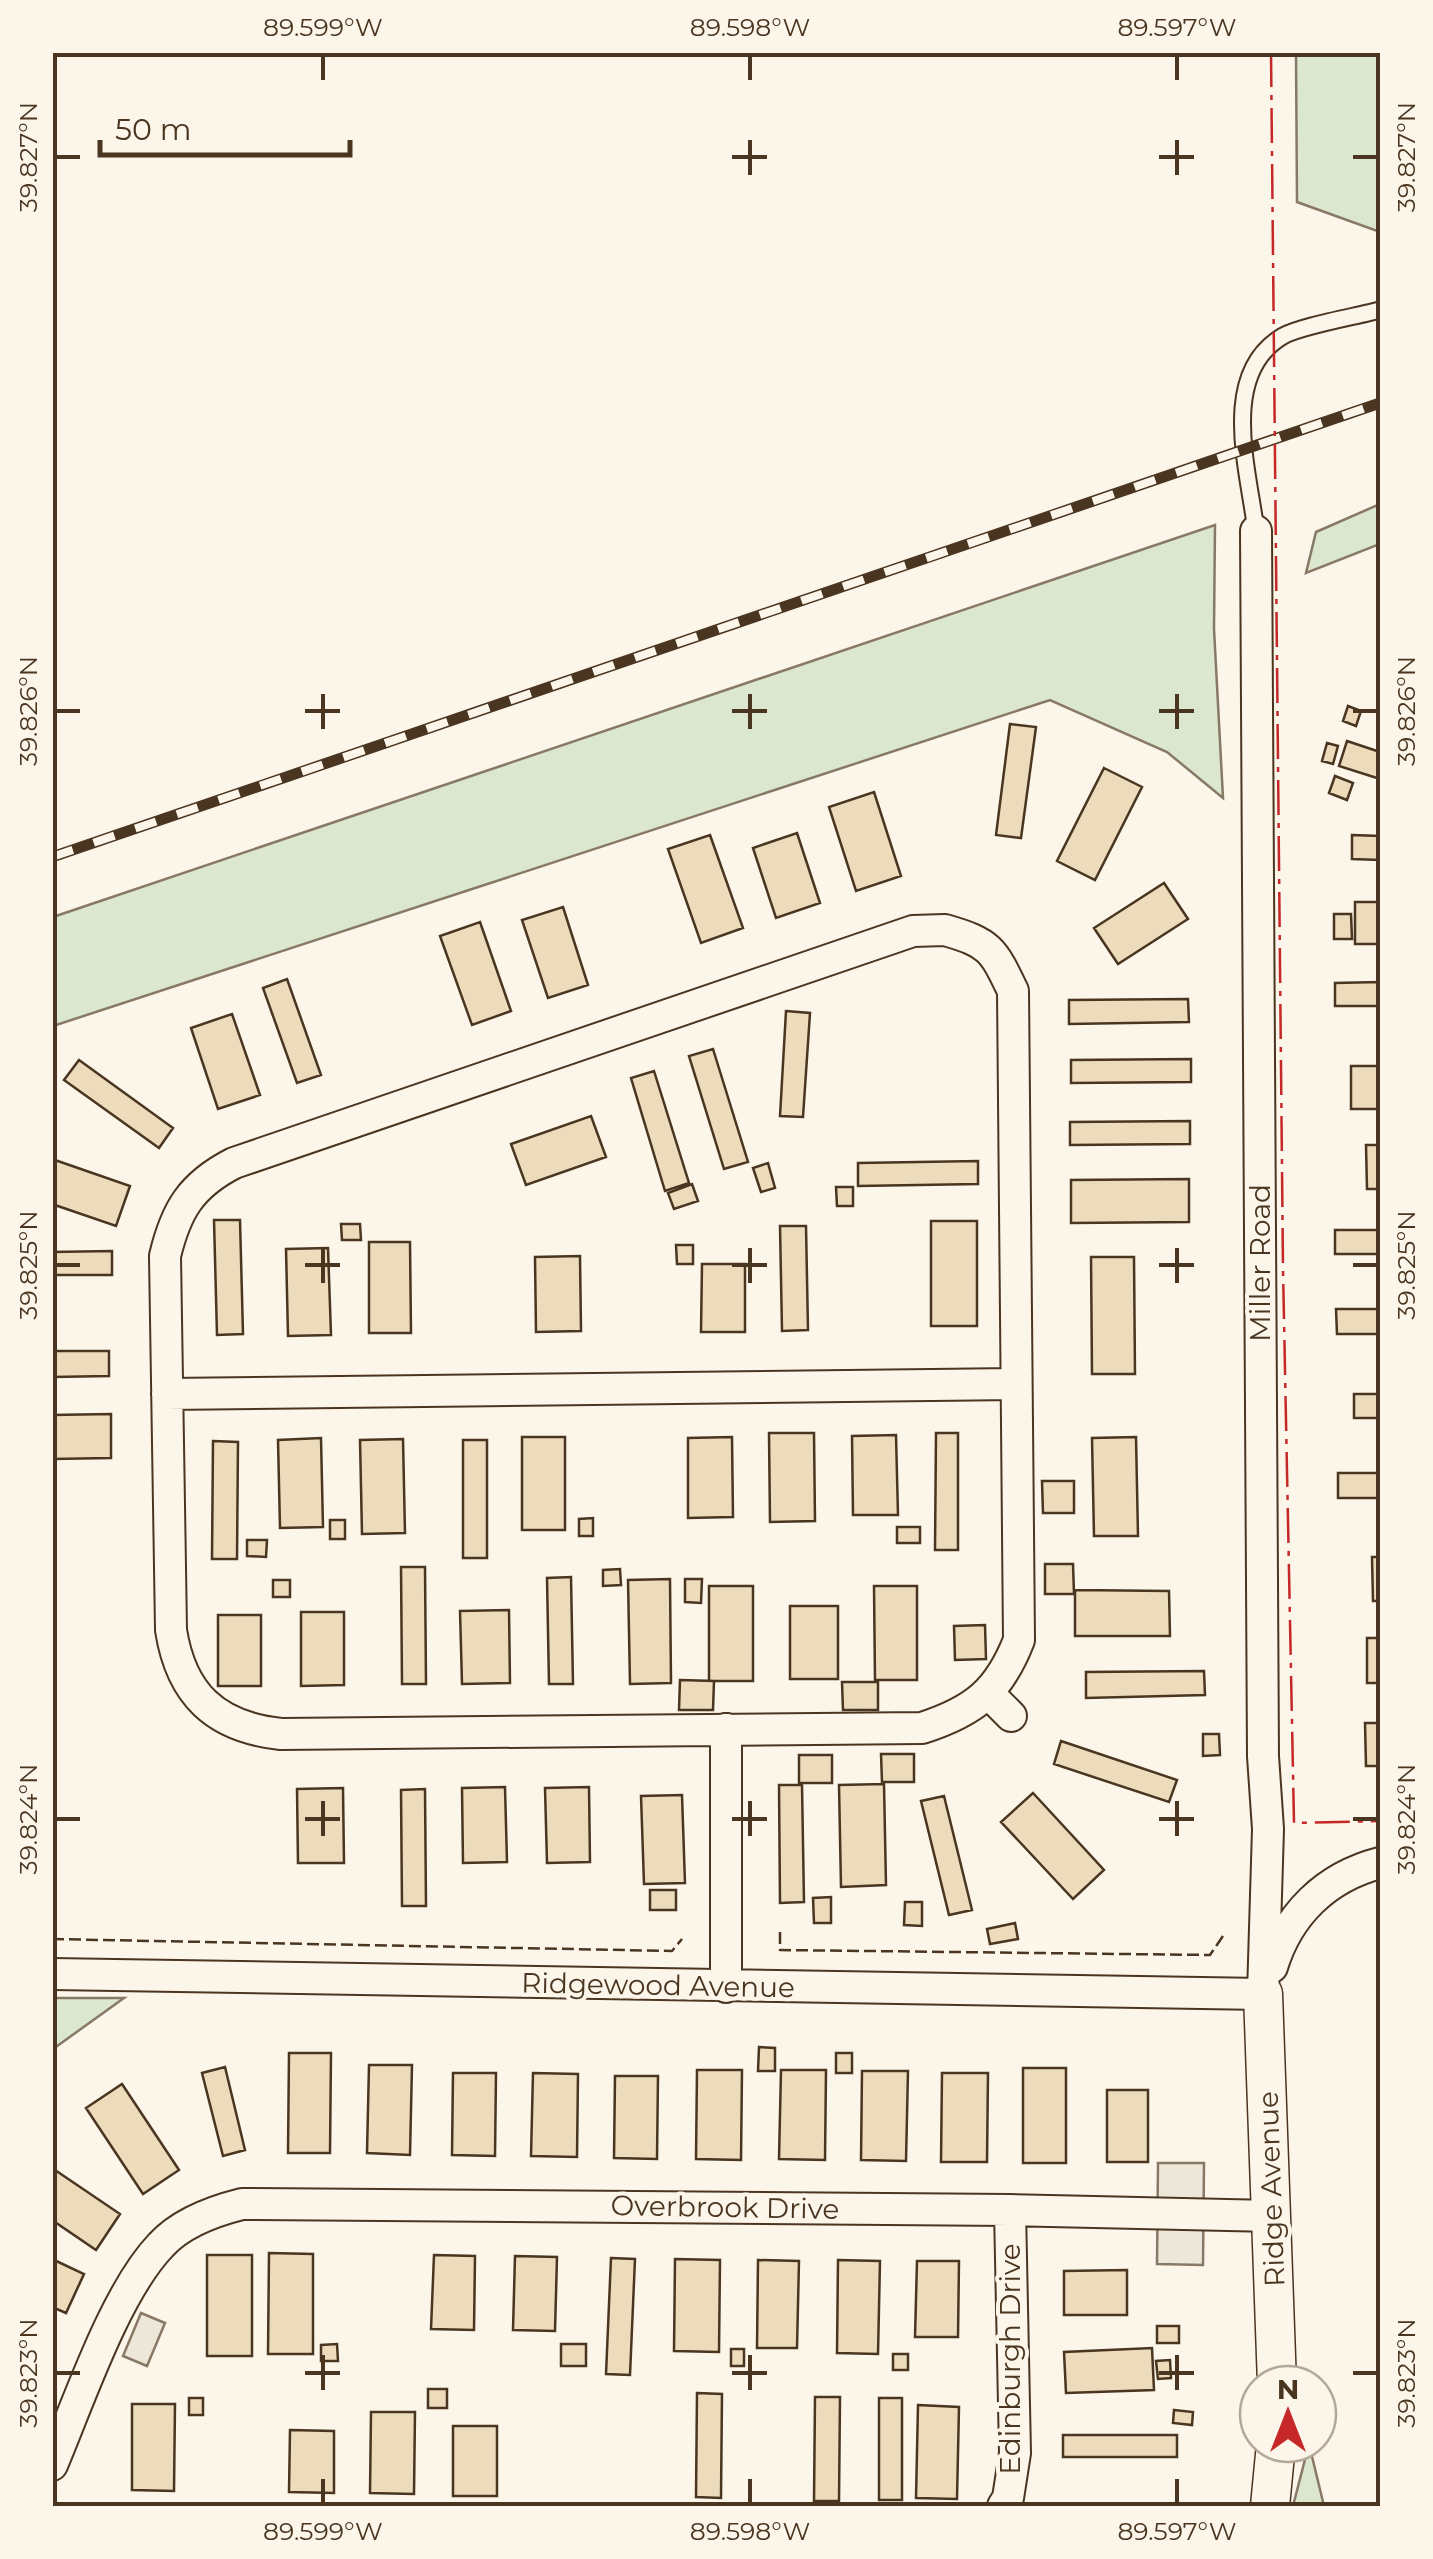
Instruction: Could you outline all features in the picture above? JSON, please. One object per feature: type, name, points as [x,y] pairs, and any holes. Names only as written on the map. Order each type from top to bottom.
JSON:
[{"type":"street","name":"Miller Road","points":[[1256,531],[1263,1756],[1268,1830],[1263,1994]]},
{"type":"street","points":[[987,928],[1012,991],[1015,1384],[1020,1640],[1009,1667],[989,1694],[956,1717],[922,1728],[281,1734],[255,1731],[228,1720],[204,1703],[186,1682],[176,1658],[171,1630],[165,1256],[173,1225],[190,1196],[212,1175],[234,1163],[913,930],[987,928]]},
{"type":"street","points":[[167,1394],[1015,1384]]},
{"type":"street","points":[[989,1694],[1011,1716]]},
{"type":"street","points":[[726,1729],[726,1987]]},
{"type":"street","points":[[1263,1994],[1278,1945],[1295,1916],[1342,1879],[1380,1862]]},
{"type":"street","name":"Ridgewood Avenue","points":[[52,1974],[1263,1994]]},
{"type":"street","name":"Ridge Avenue","points":[[1263,1994],[1277,2364]]},
{"type":"street","name":"Overbrook Drive","points":[[52,2465],[124,2298],[140,2270],[163,2242],[183,2229],[211,2212],[242,2204],[1273,2216]]},
{"type":"street","name":"Edinburgh Drive","points":[[1003,2506],[1008,2498],[1015,2453],[1010,2210]]},
{"type":"street","points":[[1270,2506],[1274,2464]]},
{"type":"lane","points":[[1256,531],[1242,427],[1242,400],[1255,362],[1283,336],[1380,310]]},
{"type":"green space","points":[[1296,53],[1380,53],[1380,232],[1297,202]]},
{"type":"green space","points":[[1380,504],[1380,544],[1306,573],[1316,532]]},
{"type":"green space","points":[[1215,525],[1214,629],[1223,798],[1167,752],[1050,700],[53,1026],[53,917]]},
{"type":"green space","points":[[53,1998],[124,1998],[53,2049]]},
{"type":"green space","points":[[1304,2464],[1314,2464],[1324,2506],[1293,2506]]},
{"type":"shaded area","points":[[1158,2163],[1204,2163],[1203,2265],[1157,2264]]},
{"type":"shaded area","points":[[141,2313],[165,2323],[147,2366],[123,2356]]},
{"type":"building","points":[[1348,706],[1361,711],[1356,726],[1343,721]]},
{"type":"building","points":[[1010,724],[1036,727],[1021,838],[996,835]]},
{"type":"building","points":[[1347,741],[1380,752],[1380,779],[1339,766]]},
{"type":"building","points":[[1327,743],[1338,746],[1333,764],[1322,761]]},
{"type":"building","points":[[1104,768],[1142,787],[1095,880],[1057,861]]},
{"type":"building","points":[[1335,776],[1353,783],[1347,800],[1329,793]]},
{"type":"building","points":[[874,792],[901,876],[856,891],[829,807]]},
{"type":"building","points":[[797,833],[820,903],[776,918],[753,848]]},
{"type":"building","points":[[710,835],[743,928],[701,943],[668,849]]},
{"type":"building","points":[[1352,835],[1380,836],[1380,860],[1352,859]]},
{"type":"building","points":[[1164,883],[1188,919],[1118,964],[1094,928]]},
{"type":"building","points":[[1355,902],[1380,902],[1380,944],[1355,944]]},
{"type":"building","points":[[563,907],[588,985],[548,998],[522,920]]},
{"type":"building","points":[[1334,914],[1351,914],[1352,939],[1334,939]]},
{"type":"building","points":[[480,922],[511,1011],[472,1025],[440,936]]},
{"type":"building","points":[[287,979],[321,1075],[297,1083],[263,988]]},
{"type":"building","points":[[1380,982],[1380,1006],[1335,1006],[1335,983]]},
{"type":"building","points":[[1188,999],[1189,1022],[1069,1024],[1069,1000]]},
{"type":"building","points":[[786,1011],[810,1013],[803,1117],[780,1116]]},
{"type":"building","points":[[232,1014],[260,1095],[218,1109],[191,1028]]},
{"type":"building","points":[[713,1049],[748,1162],[724,1169],[689,1056]]},
{"type":"building","points":[[1191,1059],[1191,1082],[1071,1083],[1071,1060]]},
{"type":"building","points":[[79,1060],[173,1128],[159,1148],[64,1080]]},
{"type":"building","points":[[1351,1066],[1380,1066],[1380,1109],[1351,1109]]},
{"type":"building","points":[[654,1071],[689,1183],[665,1191],[631,1078]]},
{"type":"building","points":[[591,1116],[606,1157],[526,1185],[511,1144]]},
{"type":"building","points":[[1190,1121],[1190,1144],[1070,1145],[1070,1122]]},
{"type":"building","points":[[1366,1145],[1380,1145],[1380,1189],[1367,1189]]},
{"type":"building","points":[[52,1159],[130,1186],[116,1226],[52,1204]]},
{"type":"building","points":[[978,1161],[978,1184],[858,1186],[858,1163]]},
{"type":"building","points":[[768,1163],[775,1188],[761,1192],[753,1168]]},
{"type":"building","points":[[1189,1179],[1189,1222],[1071,1223],[1071,1180]]},
{"type":"building","points":[[692,1184],[698,1201],[674,1209],[668,1193]]},
{"type":"building","points":[[836,1187],[853,1187],[853,1206],[837,1206]]},
{"type":"building","points":[[214,1220],[240,1220],[243,1334],[217,1335]]},
{"type":"building","points":[[931,1221],[977,1221],[977,1326],[931,1326]]},
{"type":"building","points":[[341,1224],[360,1224],[361,1240],[342,1240]]},
{"type":"building","points":[[780,1226],[806,1226],[808,1330],[782,1331]]},
{"type":"building","points":[[1335,1230],[1380,1230],[1380,1254],[1335,1254]]},
{"type":"building","points":[[369,1242],[410,1242],[411,1333],[369,1333]]},
{"type":"building","points":[[676,1245],[693,1245],[693,1264],[677,1264]]},
{"type":"building","points":[[328,1248],[331,1335],[288,1336],[286,1249]]},
{"type":"building","points":[[112,1251],[112,1275],[52,1275],[52,1252]]},
{"type":"building","points":[[580,1256],[581,1331],[536,1332],[535,1257]]},
{"type":"building","points":[[1091,1257],[1134,1257],[1135,1374],[1092,1374]]},
{"type":"building","points":[[702,1264],[745,1264],[745,1332],[701,1332]]},
{"type":"building","points":[[1336,1309],[1380,1309],[1380,1334],[1337,1334]]},
{"type":"building","points":[[52,1351],[109,1351],[109,1376],[52,1377]]},
{"type":"building","points":[[1354,1394],[1380,1394],[1380,1418],[1354,1418]]},
{"type":"building","points":[[111,1414],[111,1458],[52,1459],[52,1415]]},
{"type":"building","points":[[769,1433],[814,1433],[815,1521],[770,1522]]},
{"type":"building","points":[[936,1433],[958,1433],[958,1550],[935,1550]]},
{"type":"building","points":[[896,1435],[898,1515],[853,1515],[852,1436]]},
{"type":"building","points":[[522,1437],[565,1437],[565,1530],[522,1530]]},
{"type":"building","points":[[732,1437],[733,1517],[688,1518],[688,1438]]},
{"type":"building","points":[[1136,1437],[1138,1536],[1094,1536],[1092,1438]]},
{"type":"building","points":[[321,1438],[323,1527],[280,1528],[278,1440]]},
{"type":"building","points":[[403,1439],[405,1533],[362,1534],[360,1440]]},
{"type":"building","points":[[463,1440],[487,1440],[487,1558],[463,1558]]},
{"type":"building","points":[[213,1441],[238,1442],[237,1559],[212,1559]]},
{"type":"building","points":[[1338,1473],[1380,1473],[1380,1498],[1338,1498]]},
{"type":"building","points":[[1042,1481],[1074,1481],[1074,1513],[1043,1513]]},
{"type":"building","points":[[593,1518],[593,1536],[579,1536],[579,1519]]},
{"type":"building","points":[[330,1520],[345,1520],[345,1539],[330,1539]]},
{"type":"building","points":[[897,1527],[920,1527],[920,1543],[897,1543]]},
{"type":"building","points":[[247,1540],[267,1540],[266,1557],[247,1556]]},
{"type":"building","points":[[1372,1557],[1380,1557],[1380,1601],[1373,1601]]},
{"type":"building","points":[[1045,1564],[1073,1564],[1074,1594],[1045,1594]]},
{"type":"building","points":[[401,1567],[425,1567],[426,1684],[402,1684]]},
{"type":"building","points":[[620,1569],[621,1585],[603,1586],[603,1570]]},
{"type":"building","points":[[571,1577],[573,1684],[549,1684],[547,1578]]},
{"type":"building","points":[[670,1579],[671,1683],[630,1684],[628,1580]]},
{"type":"building","points":[[685,1579],[702,1579],[701,1603],[685,1602]]},
{"type":"building","points":[[273,1580],[290,1580],[290,1597],[273,1597]]},
{"type":"building","points":[[709,1586],[753,1586],[753,1681],[709,1681]]},
{"type":"building","points":[[874,1586],[917,1586],[917,1680],[875,1680]]},
{"type":"building","points":[[1075,1590],[1169,1591],[1170,1636],[1075,1636]]},
{"type":"building","points":[[790,1606],[838,1606],[838,1679],[790,1679]]},
{"type":"building","points":[[509,1610],[510,1683],[462,1684],[460,1611]]},
{"type":"building","points":[[301,1612],[344,1612],[344,1685],[301,1686]]},
{"type":"building","points":[[218,1615],[261,1615],[261,1686],[218,1686]]},
{"type":"building","points":[[985,1625],[986,1659],[955,1660],[954,1626]]},
{"type":"building","points":[[1367,1638],[1380,1638],[1380,1683],[1367,1683]]},
{"type":"building","points":[[1204,1671],[1205,1695],[1086,1698],[1086,1672]]},
{"type":"building","points":[[680,1680],[714,1681],[713,1710],[679,1710]]},
{"type":"building","points":[[842,1682],[878,1682],[878,1710],[843,1710]]},
{"type":"building","points":[[1365,1723],[1380,1723],[1380,1766],[1366,1766]]},
{"type":"building","points":[[1203,1734],[1219,1734],[1220,1755],[1203,1756]]},
{"type":"building","points":[[1061,1741],[1177,1780],[1169,1802],[1054,1764]]},
{"type":"building","points":[[881,1754],[914,1754],[914,1782],[882,1782]]},
{"type":"building","points":[[799,1755],[832,1755],[832,1783],[799,1783]]},
{"type":"building","points":[[884,1784],[886,1885],[841,1887],[839,1785]]},
{"type":"building","points":[[779,1785],[802,1785],[804,1902],[780,1903]]},
{"type":"building","points":[[505,1787],[507,1862],[463,1863],[462,1788]]},
{"type":"building","points":[[589,1787],[590,1862],[547,1863],[545,1788]]},
{"type":"building","points":[[343,1788],[344,1863],[298,1863],[297,1789]]},
{"type":"building","points":[[425,1789],[426,1906],[402,1906],[401,1790]]},
{"type":"building","points":[[1033,1793],[1104,1870],[1073,1899],[1001,1822]]},
{"type":"building","points":[[682,1795],[685,1883],[644,1884],[641,1796]]},
{"type":"building","points":[[944,1796],[972,1910],[949,1915],[921,1801]]},
{"type":"building","points":[[650,1890],[676,1890],[676,1910],[650,1910]]},
{"type":"building","points":[[831,1897],[831,1923],[814,1923],[813,1898]]},
{"type":"building","points":[[905,1902],[922,1902],[922,1926],[904,1925]]},
{"type":"building","points":[[1015,1923],[1018,1939],[990,1944],[987,1929]]},
{"type":"building","points":[[759,2047],[775,2048],[775,2071],[758,2071]]},
{"type":"building","points":[[289,2053],[331,2053],[330,2153],[288,2153]]},
{"type":"building","points":[[836,2053],[852,2053],[852,2073],[836,2073]]},
{"type":"building","points":[[369,2065],[412,2065],[410,2155],[367,2153]]},
{"type":"building","points":[[225,2067],[245,2150],[223,2156],[202,2073]]},
{"type":"building","points":[[1023,2068],[1066,2068],[1066,2163],[1023,2163]]},
{"type":"building","points":[[697,2070],[742,2070],[741,2160],[696,2159]]},
{"type":"building","points":[[781,2070],[826,2070],[825,2160],[779,2159]]},
{"type":"building","points":[[862,2071],[908,2071],[906,2161],[861,2160]]},
{"type":"building","points":[[453,2073],[496,2073],[495,2156],[452,2155]]},
{"type":"building","points":[[533,2073],[578,2074],[577,2157],[531,2156]]},
{"type":"building","points":[[942,2073],[988,2073],[987,2162],[941,2162]]},
{"type":"building","points":[[615,2076],[658,2076],[657,2159],[614,2158]]},
{"type":"building","points":[[122,2084],[179,2170],[143,2194],[86,2108]]},
{"type":"building","points":[[1107,2090],[1148,2090],[1148,2162],[1107,2162]]},
{"type":"building","points":[[52,2168],[120,2214],[96,2250],[52,2220]]},
{"type":"building","points":[[269,2253],[313,2254],[313,2354],[268,2354]]},
{"type":"building","points":[[207,2255],[252,2255],[252,2356],[207,2356]]},
{"type":"building","points":[[434,2255],[475,2256],[474,2330],[431,2329]]},
{"type":"building","points":[[515,2256],[557,2257],[555,2331],[513,2330]]},
{"type":"building","points":[[611,2258],[635,2259],[630,2375],[606,2374]]},
{"type":"building","points":[[52,2259],[84,2274],[66,2313],[52,2307]]},
{"type":"building","points":[[675,2259],[720,2260],[719,2352],[674,2351]]},
{"type":"building","points":[[758,2260],[799,2261],[797,2348],[757,2348]]},
{"type":"building","points":[[838,2260],[880,2261],[878,2354],[837,2353]]},
{"type":"building","points":[[917,2261],[959,2261],[958,2337],[915,2337]]},
{"type":"building","points":[[1127,2270],[1127,2315],[1064,2315],[1064,2271]]},
{"type":"building","points":[[1157,2326],[1179,2326],[1179,2343],[1157,2343]]},
{"type":"building","points":[[337,2344],[338,2361],[321,2361],[321,2345]]},
{"type":"building","points":[[561,2344],[586,2344],[586,2366],[561,2366]]},
{"type":"building","points":[[1152,2348],[1154,2390],[1066,2393],[1064,2352]]},
{"type":"building","points":[[731,2349],[744,2349],[744,2366],[731,2366]]},
{"type":"building","points":[[893,2354],[908,2354],[908,2370],[893,2370]]},
{"type":"building","points":[[1170,2360],[1171,2378],[1158,2379],[1156,2361]]},
{"type":"building","points":[[428,2389],[447,2389],[447,2408],[428,2408]]},
{"type":"building","points":[[697,2393],[722,2394],[721,2498],[696,2497]]},
{"type":"building","points":[[815,2397],[840,2397],[839,2501],[814,2501]]},
{"type":"building","points":[[189,2398],[203,2398],[203,2415],[189,2415]]},
{"type":"building","points":[[879,2398],[902,2398],[902,2500],[879,2500]]},
{"type":"building","points":[[132,2404],[175,2404],[174,2491],[132,2490]]},
{"type":"building","points":[[918,2405],[959,2407],[957,2499],[916,2498]]},
{"type":"building","points":[[1174,2410],[1193,2412],[1192,2425],[1173,2423]]},
{"type":"building","points":[[371,2412],[415,2412],[414,2494],[370,2493]]},
{"type":"building","points":[[453,2426],[497,2426],[497,2496],[453,2496]]},
{"type":"building","points":[[290,2430],[334,2431],[334,2493],[289,2492]]},
{"type":"building","points":[[1063,2435],[1177,2435],[1177,2457],[1063,2457]]},
{"type":"railway","points":[[52,857],[1380,403]]},
{"type":"fence","points":[[780,1932],[780,1950],[1210,1955],[1223,1936]]},
{"type":"fence","points":[[52,1939],[672,1951],[682,1939]]},
{"type":"power","points":[[1271,52],[1283,1269],[1294,1823],[1380,1821]]}]
